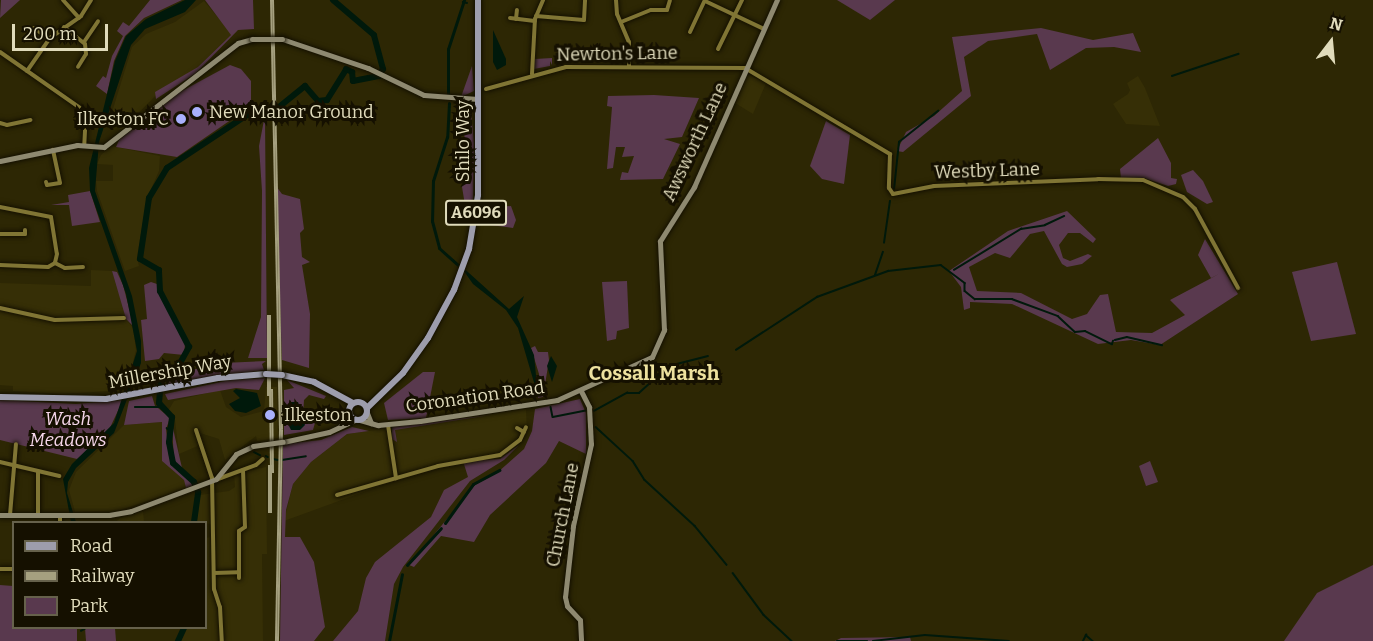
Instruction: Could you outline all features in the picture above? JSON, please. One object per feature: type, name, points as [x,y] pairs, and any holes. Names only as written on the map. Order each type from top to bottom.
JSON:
[{"type":"main road","name":"Shilo Way","points":[[357,420],[394,383],[423,347],[444,311],[465,264],[477,207],[478,0]]},
{"type":"main road","name":"Millership Way","points":[[0,397],[59,400],[118,398],[218,378],[266,374],[314,382],[353,406]]},
{"type":"main road","name":"Shilo Way","points":[[353,406],[378,397]]},
{"type":"main road","points":[[353,406],[367,411]]},
{"type":"main road","points":[[353,406],[357,420]]},
{"type":"street","points":[[63,0],[79,18]]},
{"type":"street","points":[[27,71],[49,39],[79,18],[91,0]]},
{"type":"street","points":[[531,74],[536,18],[543,0]]},
{"type":"street","points":[[510,18],[584,20],[585,0]]},
{"type":"street","points":[[616,0],[629,45],[629,67]]},
{"type":"street","points":[[621,22],[648,10],[667,10],[670,0]]},
{"type":"street","points":[[690,32],[705,0],[764,29]]},
{"type":"street","points":[[718,49],[742,0]]},
{"type":"street","name":"Awsworth Lane","points":[[581,391],[646,362],[660,345],[665,313],[660,242],[694,187],[777,0]]},
{"type":"street","points":[[516,19],[517,10]]},
{"type":"street","points":[[78,67],[86,54],[84,42],[98,21]]},
{"type":"street","points":[[64,27],[84,42]]},
{"type":"street","points":[[33,29],[49,39]]},
{"type":"street","points":[[0,161],[84,145],[103,148],[238,43],[252,39],[282,39],[375,71],[435,98],[478,99]]},
{"type":"street","points":[[0,52],[86,112],[84,145]]},
{"type":"street","name":"Newton's Lane","points":[[493,93],[489,88],[531,74],[566,67],[745,68]]},
{"type":"street","name":"Westby Lane","points":[[745,68],[890,154],[888,188],[893,194],[934,186],[1098,179],[1143,180],[1183,197],[1195,209],[1238,288]]},
{"type":"street","points":[[0,123],[7,125],[27,120]]},
{"type":"street","points":[[46,182],[47,185],[60,184],[53,150]]},
{"type":"street","points":[[0,207],[51,217],[55,224],[55,263]]},
{"type":"street","points":[[0,234],[25,234],[25,230]]},
{"type":"street","points":[[0,265],[43,268],[55,263],[65,268],[82,267]]},
{"type":"street","points":[[0,308],[49,319],[124,318]]},
{"type":"street","name":"Coronation Road","points":[[357,420],[372,424],[388,424],[522,406],[581,391]]},
{"type":"street","name":"Church Lane","points":[[581,391],[589,407],[591,444],[573,525],[565,599],[580,620],[581,641]]},
{"type":"street","points":[[336,429],[353,406]]},
{"type":"street","points":[[367,411],[372,424]]},
{"type":"street","points":[[214,480],[239,452],[253,446],[283,442],[336,429],[357,420]]},
{"type":"street","points":[[388,424],[396,478]]},
{"type":"street","points":[[337,495],[455,462],[500,456],[512,448],[525,430],[517,428]]},
{"type":"street","points":[[196,430],[214,480],[213,573],[222,641]]},
{"type":"street","points":[[10,515],[11,465],[16,444]]},
{"type":"street","points":[[0,515],[115,514],[201,486],[243,470],[263,459]]},
{"type":"street","points":[[0,462],[59,476]]},
{"type":"street","points":[[239,578],[239,531],[244,528],[243,470]]},
{"type":"street","points":[[38,472],[38,515]]},
{"type":"street","points":[[114,521],[115,514]]},
{"type":"street","points":[[60,521],[63,515]]},
{"type":"street","points":[[213,573],[238,572]]},
{"type":"shaded area","points":[[185,0],[196,0],[185,12],[145,29],[131,45],[99,142],[95,191],[132,296],[141,341],[141,363],[114,433],[76,468],[68,482],[67,493],[76,521],[71,521],[63,479],[72,464],[114,423],[137,351],[126,294],[90,191],[89,168],[115,61],[126,36],[146,19]]},
{"type":"shaded area","points":[[204,1],[232,34],[198,67],[159,92],[122,130],[109,122],[132,47],[146,34],[175,22]]},
{"type":"shaded area","points":[[493,30],[506,59],[506,65],[497,70],[493,62]]},
{"type":"shaded area","points":[[747,74],[766,83],[753,114],[735,103]]},
{"type":"shaded area","points":[[1138,76],[1160,126],[1126,124],[1113,104],[1128,94],[1130,90],[1127,83]]},
{"type":"shaded area","points":[[111,146],[160,156],[159,171],[147,198],[137,257],[139,266],[125,271],[97,191],[96,181],[113,181],[113,165],[97,164],[101,155]]},
{"type":"shaded area","points":[[459,264],[509,309],[524,296],[517,317],[534,355],[538,396],[518,328],[506,310],[473,284]]},
{"type":"shaded area","points":[[91,270],[112,271],[126,319],[133,328],[136,350],[126,390],[62,394],[13,391],[13,386],[0,385],[0,283],[91,286]]},
{"type":"shaded area","points":[[551,356],[557,366],[552,382],[547,366]]},
{"type":"shaded area","points":[[266,387],[277,387],[278,438],[257,441],[256,436],[225,460],[219,439],[197,432],[200,445],[179,454],[175,420],[168,411],[174,401],[220,390],[226,407],[241,417],[264,411]]},
{"type":"shaded area","points":[[236,389],[257,393],[261,406],[246,413],[235,411],[229,404],[240,398],[233,391]]},
{"type":"shaded area","points":[[291,402],[298,402],[305,425],[300,430],[291,430],[288,424]]},
{"type":"shaded area","points":[[526,409],[527,433],[503,457],[463,461],[391,482],[284,521],[293,484],[311,462],[347,434]]},
{"type":"shaded area","points":[[162,422],[162,461],[184,480],[186,488],[120,510],[75,512],[69,490],[76,472],[124,425]]},
{"type":"shaded area","points":[[266,467],[267,554],[262,554],[263,641],[181,641],[186,629],[207,629],[207,538],[210,537],[211,524],[207,523],[207,521],[197,521],[200,495],[229,491],[235,487],[234,474]]},
{"type":"shaded area","points":[[143,511],[144,521],[117,521]]},
{"type":"green space","points":[[1,0],[20,0],[0,18]]},
{"type":"green space","points":[[150,0],[182,0],[144,18],[125,36],[114,61],[107,94],[96,86],[103,76],[106,78],[112,56],[123,36],[117,31],[123,22],[129,26]]},
{"type":"green space","points":[[205,0],[253,0],[254,29],[238,30],[196,73],[156,99],[155,92],[198,67],[231,35]]},
{"type":"green space","points":[[837,0],[895,0],[870,20]]},
{"type":"green space","points":[[1041,28],[1093,40],[1133,33],[1141,52],[1114,47],[1086,48],[1050,70],[1037,34],[988,41],[964,57],[971,96],[903,152],[897,151],[906,132],[934,116],[962,91],[952,37]]},
{"type":"green space","points":[[552,58],[552,65],[550,61],[550,66],[534,69],[535,59]]},
{"type":"green space","name":"New Manor Ground","points":[[230,65],[241,69],[251,81],[251,106],[177,157],[116,147],[119,140],[180,92]]},
{"type":"green space","points":[[472,66],[474,91],[461,97]]},
{"type":"green space","points":[[654,95],[699,98],[682,137],[664,139],[680,144],[663,179],[620,180],[622,172],[628,173],[634,156],[622,157],[625,147],[616,147],[613,168],[607,169],[612,107],[607,106],[608,96]]},
{"type":"green space","points":[[465,109],[471,113],[474,143],[473,203],[471,216],[467,217],[462,187],[467,156],[461,110]]},
{"type":"green space","points":[[265,115],[267,358],[248,358],[261,317],[262,191],[259,146]]},
{"type":"green space","points":[[826,121],[850,135],[844,184],[822,179],[810,166]]},
{"type":"green space","points":[[1158,138],[1171,163],[1171,178],[1177,179],[1176,184],[1168,186],[1144,178],[1121,178],[1120,169]]},
{"type":"green space","points":[[1193,170],[1203,181],[1213,202],[1207,204],[1187,192],[1181,175]]},
{"type":"green space","points":[[276,186],[282,194],[300,199],[304,229],[300,233],[302,257],[310,262],[302,265],[310,314],[309,368],[282,360]]},
{"type":"green space","points":[[90,191],[100,222],[72,226],[69,205],[51,205],[69,202],[68,195]]},
{"type":"green space","points":[[511,206],[516,220],[513,228],[490,225],[493,207]]},
{"type":"green space","points":[[1067,211],[1096,239],[1093,243],[1080,233],[1068,233],[1059,245],[1063,258],[1070,261],[1088,254],[1092,256],[1082,264],[1067,267],[1062,264],[1044,231],[1030,234],[1010,258],[995,253],[969,267],[977,291],[1021,293],[1072,319],[1087,314],[1100,295],[1108,294],[1116,332],[1152,333],[1185,315],[1170,300],[1219,274],[1211,278],[1198,255],[1205,239],[1238,294],[1160,345],[1131,340],[1098,344],[1012,304],[970,302],[970,308],[964,310],[961,287],[949,271],[1008,231]]},
{"type":"green space","points":[[1337,262],[1356,334],[1311,341],[1292,272]]},
{"type":"green space","points":[[112,271],[117,272],[123,285],[134,327],[126,319]]},
{"type":"green space","points":[[627,281],[629,328],[617,331],[616,339],[607,341],[602,282]]},
{"type":"green space","points":[[151,282],[157,284],[185,344],[184,355],[164,353],[159,359],[145,361],[141,320],[147,319],[144,285]]},
{"type":"green space","points":[[535,346],[538,352],[548,352],[549,360],[543,397],[538,398],[539,374],[531,348]]},
{"type":"green space","points":[[266,361],[262,364],[264,370],[165,386],[178,373],[223,363]]},
{"type":"green space","points":[[423,372],[435,372],[426,418],[388,420],[384,403]]},
{"type":"green space","points":[[265,378],[259,390],[236,388],[168,400],[165,394],[230,380]]},
{"type":"green space","points":[[287,380],[326,396],[324,399],[309,395],[304,400],[303,415],[316,419],[313,430],[284,435],[284,390],[294,388]]},
{"type":"green space","points":[[152,396],[155,406],[134,406],[158,408],[170,418],[166,429],[169,456],[194,485],[186,488],[184,480],[162,461],[162,422],[124,425],[129,401]]},
{"type":"green space","points":[[580,399],[586,413],[586,454],[559,441],[546,463],[490,515],[474,542],[441,536],[414,567],[409,565],[475,485],[498,472],[524,449],[532,431],[535,409]]},
{"type":"green space","name":"Wash Meadows","points":[[0,400],[76,404],[123,400],[108,432],[77,459],[0,440]]},
{"type":"green space","points":[[490,415],[395,430],[397,442],[392,439],[392,427]]},
{"type":"green space","points":[[172,424],[182,468],[199,483],[174,462]]},
{"type":"green space","points":[[352,427],[369,431],[347,434],[311,462],[293,484],[286,510],[285,537],[300,537],[314,562],[325,627],[314,641],[280,641],[283,444],[321,440]]},
{"type":"green space","points":[[519,445],[504,460],[470,481],[403,567],[394,584],[385,641],[333,641],[358,611],[366,578],[375,562],[431,517],[444,490],[468,477],[463,461],[500,459]]},
{"type":"green space","points":[[1150,461],[1158,482],[1146,486],[1139,466]]},
{"type":"green space","points":[[1373,565],[1373,641],[1284,641],[1317,593]]},
{"type":"green space","points":[[0,585],[12,586],[12,629],[77,629],[77,641],[0,641]]},
{"type":"green space","points":[[85,629],[115,629],[116,641],[86,641]]},
{"type":"green space","points":[[910,637],[911,641],[835,641],[841,638]]},
{"type":"waterway","points":[[194,521],[198,492],[194,482],[173,463],[169,442],[172,417],[159,403],[161,381],[179,365],[189,347],[160,291],[159,270],[140,259],[149,198],[167,168],[247,115],[274,111],[305,86],[318,101],[327,100],[346,69],[352,72],[353,81],[379,76],[383,69],[374,35],[333,0]]},
{"type":"waterway","points":[[448,96],[448,49],[464,0]]},
{"type":"waterway","points":[[463,2],[467,3]]},
{"type":"waterway","points":[[1172,76],[1238,54]]},
{"type":"waterway","points":[[449,103],[447,137],[433,181],[432,221],[439,248],[458,265]]},
{"type":"waterway","points":[[894,189],[899,142],[938,111]]},
{"type":"waterway","points":[[884,243],[890,201]]},
{"type":"waterway","points":[[954,270],[1021,229],[1045,225],[1064,216]]},
{"type":"waterway","points":[[875,275],[883,252]]},
{"type":"waterway","points":[[736,350],[817,297],[888,271],[941,265],[965,283],[965,291],[975,299],[1012,299],[1058,316],[1075,332],[1085,331],[1112,344],[1113,341]]},
{"type":"waterway","points":[[1115,340],[1127,337],[1162,345]]},
{"type":"waterway","points":[[594,411],[627,393],[639,393],[669,366],[708,356]]},
{"type":"waterway","points":[[135,407],[161,407]]},
{"type":"waterway","points":[[551,407],[553,417],[585,411]]},
{"type":"waterway","points":[[596,427],[633,461],[645,480],[695,526],[727,565]]},
{"type":"waterway","points":[[167,428],[170,431]]},
{"type":"waterway","points":[[254,452],[260,455]]},
{"type":"waterway","points":[[282,460],[306,456]]},
{"type":"waterway","points":[[273,459],[278,460]]},
{"type":"waterway","points":[[445,523],[473,484],[499,470]]},
{"type":"waterway","points":[[407,565],[441,528]]},
{"type":"waterway","points":[[733,573],[764,615],[792,641]]},
{"type":"waterway","points":[[389,641],[402,574]]},
{"type":"waterway","points":[[178,641],[184,629]]},
{"type":"waterway","points":[[873,641],[925,635],[1009,641]]},
{"type":"waterway","points":[[1083,641],[1086,635],[1093,641]]},
{"type":"waterway","points":[[837,641],[867,641]]},
{"type":"railway","points":[[272,0],[281,430],[277,641]]},
{"type":"railway","points":[[269,315],[269,396]]},
{"type":"railway","points":[[271,389],[272,473]]},
{"type":"railway","points":[[270,465],[270,513]]},
{"type":"place","name":"New Manor Ground","points":[[197,112]]},
{"type":"place","name":"Ilkeston FC","points":[[181,119]]},
{"type":"place","name":"Ilkeston","points":[[270,415]]},
{"type":"district","name":"Cossall Marsh","points":[[654,373]]}]
